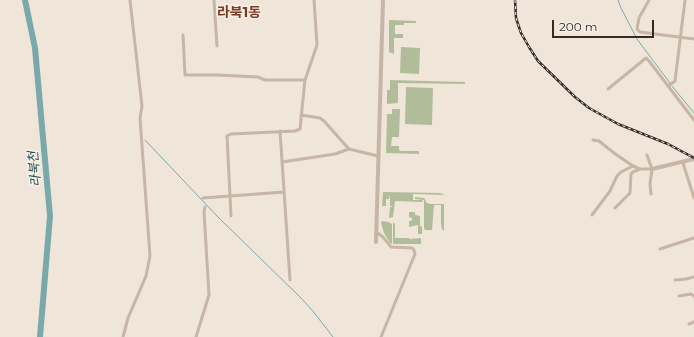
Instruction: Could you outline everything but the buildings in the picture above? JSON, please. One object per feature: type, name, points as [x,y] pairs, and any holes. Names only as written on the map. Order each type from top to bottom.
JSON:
[{"type":"street","points":[[123,337],[128,318],[146,276],[150,256],[140,118],[142,106],[130,0]]},
{"type":"street","points":[[214,0],[217,46]]},
{"type":"street","points":[[231,216],[227,136],[231,134],[300,129],[304,80],[316,45],[314,0]]},
{"type":"street","points":[[376,242],[382,0]]},
{"type":"street","points":[[649,0],[639,18],[637,29],[640,32],[694,39]]},
{"type":"street","points":[[670,85],[675,81],[685,0]]},
{"type":"street","points":[[183,35],[186,75],[258,77],[265,80],[304,80]]},
{"type":"street","points":[[608,89],[646,58],[670,85],[694,120]]},
{"type":"street","points":[[301,115],[320,118],[349,149]]},
{"type":"street","points":[[280,131],[290,280]]},
{"type":"street","points":[[593,140],[599,141],[640,169]]},
{"type":"street","points":[[282,162],[335,154],[349,149],[378,156]]},
{"type":"street","points":[[647,155],[652,169],[650,194]]},
{"type":"street","points":[[615,208],[630,193],[631,174],[633,172],[640,169],[652,169],[693,160]]},
{"type":"street","points":[[683,163],[694,198]]},
{"type":"street","points":[[592,215],[610,191],[617,176],[621,172],[634,166]]},
{"type":"street","points":[[203,198],[284,192]]},
{"type":"street","points":[[196,337],[209,295],[204,212],[205,207]]},
{"type":"street","points":[[376,232],[392,247],[412,248],[415,254],[381,336],[386,337]]},
{"type":"street","points":[[660,249],[694,238]]},
{"type":"street","points":[[675,280],[686,280],[694,277]]},
{"type":"street","points":[[679,296],[691,294],[694,296]]},
{"type":"street","points":[[690,324],[694,322]]},
{"type":"green space","points":[[389,20],[416,21],[416,23],[395,25],[395,34],[403,34],[403,38],[394,38],[394,54],[389,52]]},
{"type":"green space","points":[[401,47],[420,48],[419,74],[400,73]]},
{"type":"green space","points":[[390,80],[465,82],[465,84],[398,83],[398,103],[387,104],[387,90],[390,90]]},
{"type":"green space","points":[[406,87],[433,88],[432,125],[405,124]]},
{"type":"green space","points":[[392,109],[400,109],[399,137],[392,137],[391,146],[399,146],[399,150],[401,151],[419,151],[419,154],[386,153],[387,114],[392,114]]},
{"type":"green space","points":[[383,192],[440,193],[445,195],[413,194],[413,200],[422,200],[423,202],[395,201],[393,217],[389,218],[390,207],[392,207],[390,206],[390,194],[389,199],[386,199],[386,206],[382,206]]},
{"type":"green space","points":[[415,197],[424,198],[427,203],[430,204],[444,204],[444,231],[441,224],[441,205],[434,205],[432,230],[425,230],[424,200],[415,199]]},
{"type":"green space","points":[[409,212],[415,212],[415,215],[420,216],[422,234],[418,234],[418,225],[409,227],[409,221],[412,221],[412,218],[409,217]]},
{"type":"green space","points":[[382,221],[392,224],[392,244],[384,233],[381,223]]},
{"type":"green space","points":[[393,222],[395,224],[395,238],[421,238],[421,244],[393,244]]},
{"type":"waterway","name":"라북천","points":[[25,0],[35,48],[50,216],[40,337]]},
{"type":"waterway","points":[[618,0],[637,39],[670,83]]},
{"type":"waterway","points":[[672,86],[694,113]]},
{"type":"waterway","points":[[145,140],[218,217],[300,297],[333,337]]},
{"type":"railway","points":[[515,0],[516,18],[521,33],[529,47],[538,61],[575,97],[589,108],[618,124],[668,144],[694,158]]},
{"type":"district","name":"라북1동","points":[[239,13]]}]
